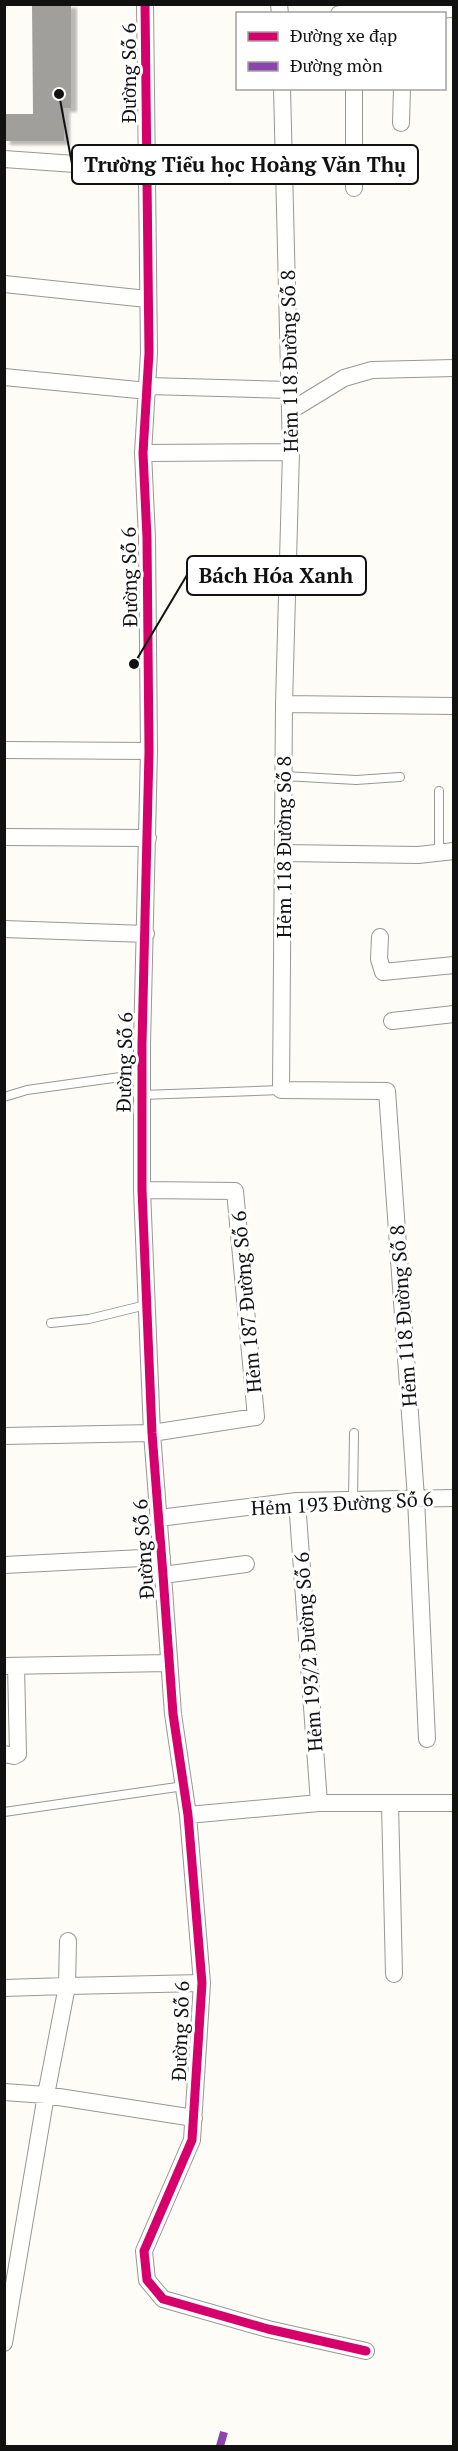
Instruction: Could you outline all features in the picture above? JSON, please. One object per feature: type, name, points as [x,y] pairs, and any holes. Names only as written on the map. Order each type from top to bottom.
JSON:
[{"type":"street","name":"Đường Số 6","points":[[145,4],[148,388],[143,453],[147,538],[149,751],[141,1095],[142,1190],[152,1433],[174,1714],[188,1815],[202,1983],[192,2140],[144,2251],[147,2280],[163,2299],[268,2329],[366,2351]]},
{"type":"street","points":[[403,12],[453,9]]},
{"type":"street","name":"Hẻm 118 Đường Số 8","points":[[282,90],[291,452],[284,704],[281,1090],[387,1090],[416,1498]]},
{"type":"street","points":[[354,90],[354,188]]},
{"type":"street","points":[[401,123],[402,90]]},
{"type":"street","points":[[4,159],[146,169]]},
{"type":"street","points":[[4,284],[147,299]]},
{"type":"street","points":[[290,411],[344,378],[372,370],[453,368]]},
{"type":"street","points":[[4,377],[148,388],[290,390]]},
{"type":"street","points":[[143,453],[291,452]]},
{"type":"street","points":[[284,704],[453,706]]},
{"type":"street","points":[[4,750],[149,751]]},
{"type":"street","points":[[4,837],[148,838]]},
{"type":"street","points":[[284,853],[418,855],[446,851]]},
{"type":"street","points":[[4,929],[146,934]]},
{"type":"street","points":[[380,937],[379,959],[383,972],[453,965]]},
{"type":"street","points":[[392,1021],[453,1014]]},
{"type":"street","name":"Hẻm 187 Đường Số 6","points":[[142,1190],[236,1191],[256,1417],[152,1433]]},
{"type":"street","points":[[4,1436],[152,1433]]},
{"type":"street","points":[[416,1498],[427,1739]]},
{"type":"street","name":"Hẻm 193 Đường Số 6","points":[[159,1518],[297,1501],[453,1498]]},
{"type":"street","name":"Hẻm 193/2 Đường Số 6","points":[[297,1501],[319,1803]]},
{"type":"street","points":[[4,1565],[162,1557]]},
{"type":"street","points":[[163,1575],[246,1564]]},
{"type":"street","points":[[4,1754],[14,1756],[18,1754],[11,1733],[10,1666],[170,1663]]},
{"type":"street","points":[[188,1815],[319,1803],[453,1803]]},
{"type":"street","points":[[390,1803],[394,1974]]},
{"type":"street","points":[[4,2343],[67,1986],[68,1941]]},
{"type":"street","points":[[4,1988],[202,1983]]},
{"type":"street","points":[[4,2092],[46,2095],[194,2118]]},
{"type":"lane","points":[[284,776],[356,780],[400,777]]},
{"type":"lane","points":[[439,791],[446,851]]},
{"type":"lane","points":[[4,1097],[27,1090],[142,1074]]},
{"type":"lane","points":[[141,1095],[281,1090]]},
{"type":"lane","points":[[51,1323],[89,1319],[146,1305]]},
{"type":"lane","points":[[353,1500],[354,1433]]},
{"type":"lane","points":[[4,1812],[184,1786]]},
{"type":"building","points":[[32,4],[71,4],[71,108],[64,108],[64,141],[4,141],[4,114],[33,114]]},
{"type":"marked path","points":[[220,2446],[224,2432]]},
{"type":"cycle path","points":[[145,4],[149,353],[143,453],[147,538],[149,751],[142,1044],[142,1190],[152,1433],[173,1714],[188,1815],[202,1983],[192,2140],[144,2251],[147,2280],[163,2299],[268,2329],[366,2351]]},
{"type":"place","name":"Trường Tiểu học Hoàng Văn Thụ","points":[[59,94]]},
{"type":"place","name":"Bách Hóa Xanh","points":[[134,664]]}]
